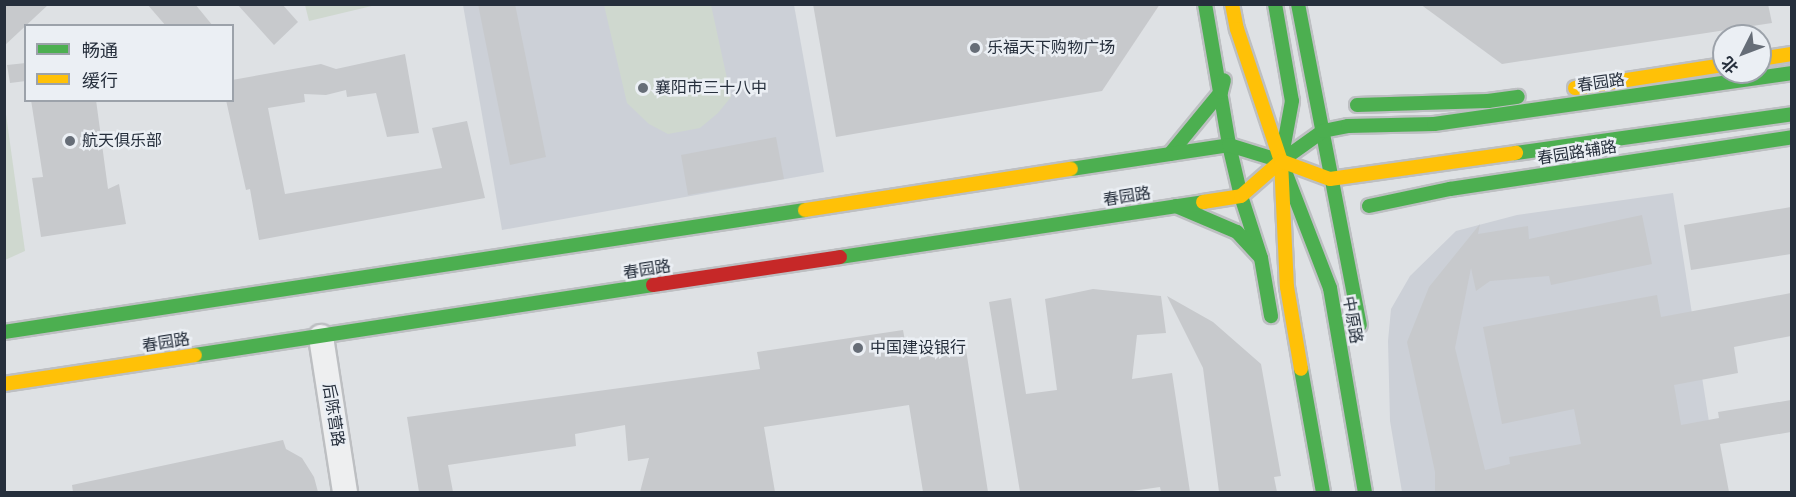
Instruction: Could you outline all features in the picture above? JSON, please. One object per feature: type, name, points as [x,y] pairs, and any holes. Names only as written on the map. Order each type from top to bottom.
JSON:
[{"type":"main road","points":[[1206,4],[1228,145],[1240,196],[1261,258],[1273,328]]},
{"type":"main road","name":"中原路","points":[[1232,4],[1237,29],[1281,161],[1330,288],[1365,492]]},
{"type":"main road","name":"中原路","points":[[1275,4],[1292,101],[1281,161],[1287,287],[1323,492]]},
{"type":"main road","points":[[1298,4],[1330,179],[1346,243],[1362,338]]},
{"type":"main road","points":[[1170,154],[1221,92],[1237,29]]},
{"type":"main road","points":[[1280,34],[1322,89],[1330,93]]},
{"type":"main road","points":[[1772,57],[1791,54]]},
{"type":"main road","points":[[1559,90],[1712,67]]},
{"type":"main road","name":"春园路","points":[[4,384],[1240,196],[1281,161],[1323,131],[1348,126],[1434,124],[1791,73]]},
{"type":"main road","points":[[1434,124],[1352,103],[1488,101],[1535,94]]},
{"type":"main road","points":[[4,332],[1228,145],[1330,179],[1791,114]]},
{"type":"main road","name":"春园路辅路","points":[[1360,215],[1461,187],[1791,137]]},
{"type":"main road","points":[[1330,288],[1346,243],[1360,215],[1405,169]]},
{"type":"main road","points":[[1176,206],[1237,232],[1287,287]]},
{"type":"street","name":"后陈营路","points":[[321,337],[345,492]]},
{"type":"shaded area","points":[[305,4],[376,5],[309,21]]},
{"type":"shaded area","name":"襄阳市三十八中","points":[[463,5],[794,5],[824,172],[502,230]]},
{"type":"shaded area","points":[[604,5],[711,5],[731,97],[718,113],[700,128],[668,134],[649,124],[627,103]]},
{"type":"shaded area","points":[[4,100],[25,251],[5,260],[4,260]]},
{"type":"shaded area","points":[[1673,193],[1713,447],[1688,451],[1696,492],[1402,492],[1390,421],[1388,341],[1391,309],[1410,276],[1456,231],[1517,215]]},
{"type":"building","points":[[4,4],[49,4],[28,24],[24,24],[24,27],[4,46]]},
{"type":"building","points":[[147,4],[195,4],[211,24],[164,24]]},
{"type":"building","points":[[237,4],[282,4],[298,22],[274,45]]},
{"type":"building","points":[[478,4],[515,4],[546,157],[510,165]]},
{"type":"building","name":"乐福天下购物广场","points":[[813,4],[1160,4],[1102,91],[836,137]]},
{"type":"building","points":[[1420,4],[1768,4],[1772,23],[1712,24],[1712,32],[1502,64]]},
{"type":"building","points":[[405,54],[419,133],[387,137],[376,93],[347,97],[346,90],[326,95],[304,94],[305,102],[268,108],[285,194],[442,168],[432,128],[467,121],[485,198],[259,240],[250,189],[246,190],[226,102],[234,102],[234,80],[321,64],[336,69]]},
{"type":"building","points":[[24,63],[24,81],[10,83],[7,65]]},
{"type":"building","name":"航天俱乐部","points":[[31,102],[96,102],[108,189],[119,184],[126,224],[41,237],[32,178],[43,177]]},
{"type":"building","points":[[776,137],[784,179],[688,195],[681,155]]},
{"type":"building","points":[[1791,207],[1791,254],[1691,270],[1684,225]]},
{"type":"building","points":[[1642,215],[1652,264],[1551,285],[1549,276],[1490,281],[1476,291],[1471,268],[1455,348],[1485,470],[1510,464],[1509,457],[1581,444],[1574,409],[1502,424],[1483,327],[1657,295],[1661,317],[1791,293],[1791,336],[1734,347],[1738,373],[1674,385],[1681,425],[1719,418],[1718,412],[1791,400],[1791,432],[1720,444],[1729,492],[1435,492],[1435,472],[1407,342],[1429,287],[1480,224],[1478,234],[1528,226],[1529,239]]},
{"type":"building","points":[[1093,289],[1161,296],[1166,333],[1137,335],[1132,379],[1172,373],[1190,492],[1161,492],[1160,487],[1125,492],[1020,492],[989,302],[1011,298],[1026,394],[1057,390],[1045,299]]},
{"type":"building","points":[[1167,296],[1213,322],[1261,364],[1281,476],[1274,477],[1277,492],[1219,492],[1203,368]]},
{"type":"building","points":[[903,330],[907,352],[965,343],[988,492],[923,492],[909,405],[764,427],[775,492],[640,492],[649,458],[628,461],[625,425],[575,434],[576,446],[448,465],[453,492],[419,492],[407,417],[760,369],[757,352]]},
{"type":"building","points":[[283,440],[286,449],[302,458],[314,477],[318,492],[73,492],[72,485]]},
{"type":"traffic: fast","points":[[1205,4],[1229,145],[1241,196],[1261,258],[1271,316]]},
{"type":"traffic: fast","points":[[1275,4],[1292,101],[1281,161],[1330,288],[1365,492]]},
{"type":"traffic: fast","points":[[1298,4],[1360,325]]},
{"type":"traffic: fast","points":[[1071,169],[1229,145],[1281,161],[1323,131],[1348,126],[1434,124],[1792,73]]},
{"type":"traffic: fast","points":[[1170,154],[1221,92],[1224,80]]},
{"type":"traffic: fast","points":[[1357,105],[1488,101],[1518,97]]},
{"type":"traffic: fast","points":[[1516,153],[1792,114]]},
{"type":"traffic: fast","points":[[1369,206],[1450,189],[1792,137]]},
{"type":"traffic: fast","points":[[840,257],[1203,202]]},
{"type":"traffic: fast","points":[[1176,206],[1237,232],[1260,257]]},
{"type":"traffic: fast","points":[[4,332],[805,210]]},
{"type":"traffic: fast","points":[[195,355],[653,285]]},
{"type":"traffic: fast","points":[[1301,369],[1323,492]]},
{"type":"traffic: slow","points":[[1232,4],[1237,29],[1281,161],[1287,287],[1301,369]]},
{"type":"traffic: slow","points":[[1772,57],[1792,54]]},
{"type":"traffic: slow","points":[[1575,88],[1712,67]]},
{"type":"traffic: slow","points":[[1203,202],[1241,196],[1281,161],[1330,179],[1516,153]]},
{"type":"traffic: slow","points":[[805,210],[1071,169]]},
{"type":"traffic: slow","points":[[4,384],[195,355]]},
{"type":"traffic: jam","points":[[653,285],[840,257]]},
{"type":"place","name":"乐福天下购物广场","points":[[975,48]]},
{"type":"place","name":"襄阳市三十八中","points":[[643,88]]},
{"type":"place","name":"航天俱乐部","points":[[70,141]]},
{"type":"place","name":"中国建设银行","points":[[858,348]]}]
